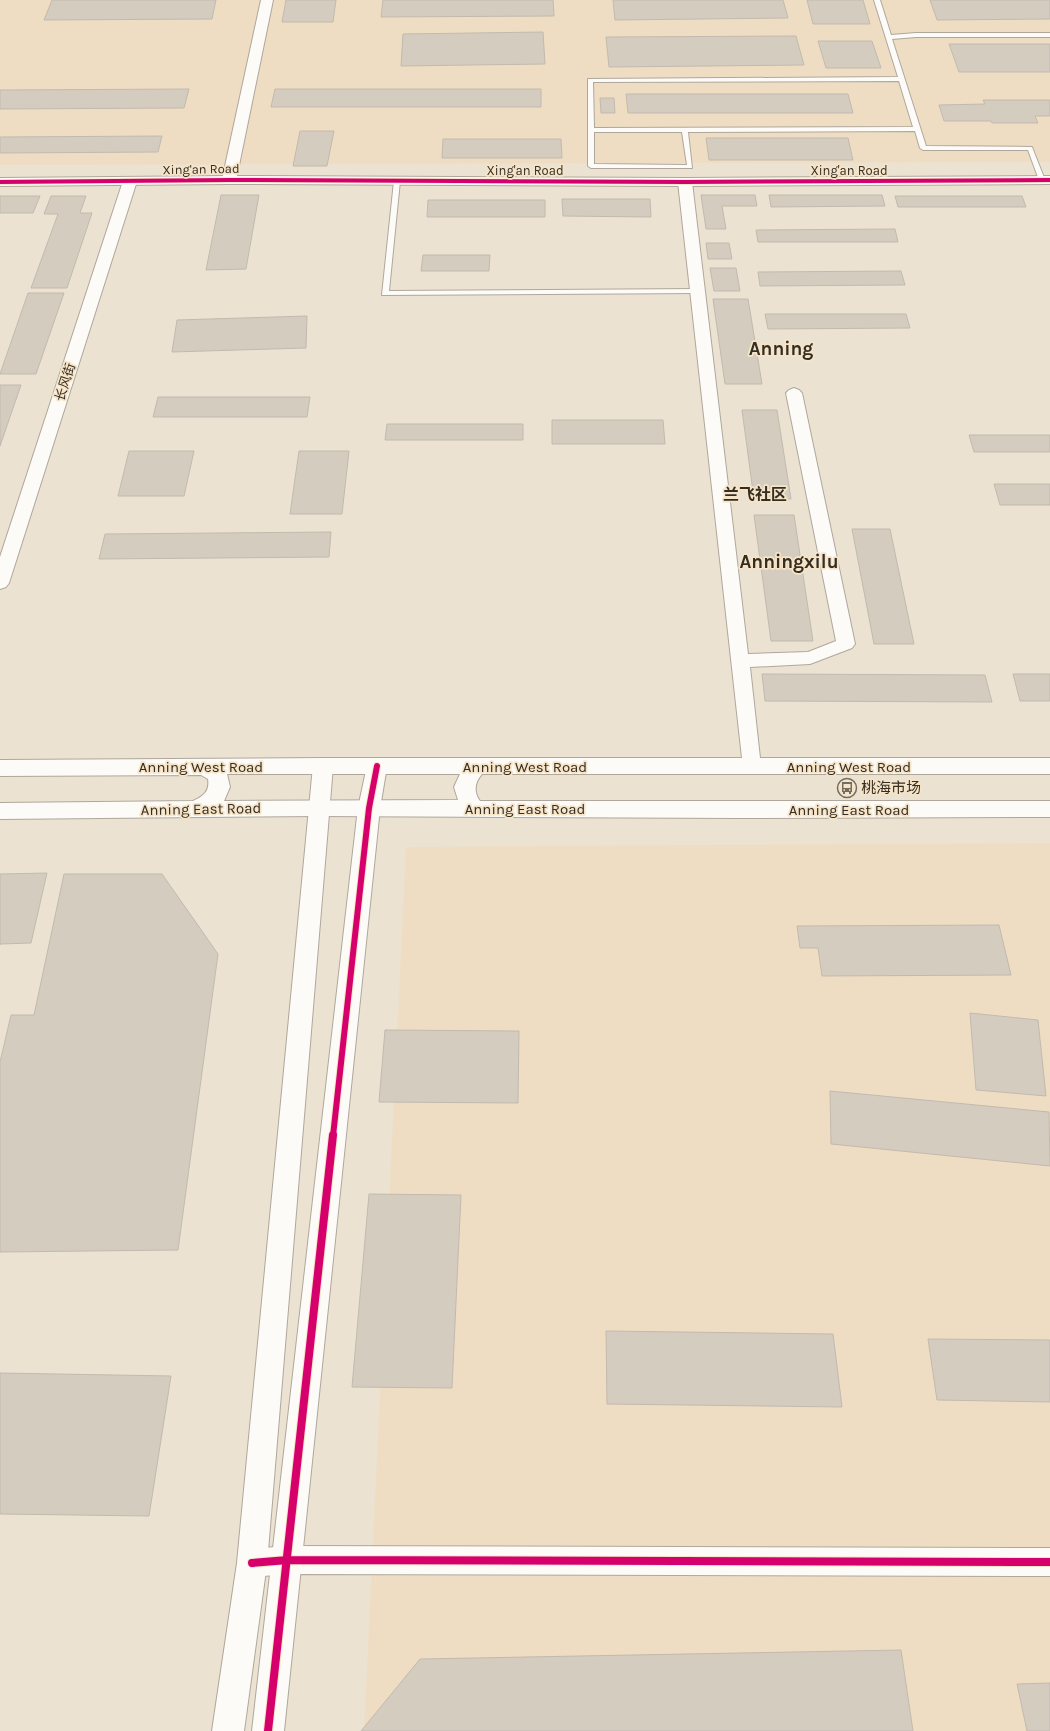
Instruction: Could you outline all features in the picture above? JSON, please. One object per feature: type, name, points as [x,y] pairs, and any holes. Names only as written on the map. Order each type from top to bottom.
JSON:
[{"type":"street","points":[[229,180],[268,0]]},
{"type":"street","name":"Xing'an Road","points":[[0,182],[229,180],[685,182],[1046,180]]},
{"type":"street","name":"长风街","points":[[0,583],[130,181]]},
{"type":"street","points":[[685,182],[752,767]]},
{"type":"street","points":[[740,661],[810,658],[846,644],[794,393]]},
{"type":"street","points":[[228,1731],[252,1563],[319,808],[324,766]]},
{"type":"street","name":"Anning West Road","points":[[0,768],[324,766],[1050,766]]},
{"type":"street","points":[[268,1731],[370,808],[377,766]]},
{"type":"street","points":[[474,809],[468,801],[465,792],[468,777],[477,766]]},
{"type":"street","points":[[195,809],[212,801],[220,787],[217,775],[206,767]]},
{"type":"street","name":"Anning East Road","points":[[0,811],[319,808],[1050,809]]},
{"type":"street","points":[[252,1563],[288,1560],[1050,1562]]},
{"type":"lane","points":[[877,0],[923,148],[1030,148],[1046,180]]},
{"type":"lane","points":[[889,38],[916,34],[1050,35]]},
{"type":"lane","points":[[685,130],[690,167],[591,166],[592,130],[590,80],[902,79]]},
{"type":"lane","points":[[592,130],[917,129]]},
{"type":"lane","points":[[397,180],[385,293],[698,291]]},
{"type":"shaded area","points":[[0,0],[1050,0],[1050,162],[0,165]]},
{"type":"shaded area","points":[[1050,843],[1050,1731],[364,1731],[406,847]]},
{"type":"building","points":[[52,0],[216,0],[212,19],[44,20]]},
{"type":"building","points":[[286,0],[336,0],[333,22],[282,22]]},
{"type":"building","points":[[383,0],[553,0],[554,16],[381,17]]},
{"type":"building","points":[[613,0],[783,0],[788,18],[615,20]]},
{"type":"building","points":[[807,0],[863,0],[870,24],[813,24]]},
{"type":"building","points":[[930,0],[1050,0],[1050,19],[937,20]]},
{"type":"building","points":[[543,32],[545,64],[401,66],[403,34]]},
{"type":"building","points":[[796,36],[804,65],[609,67],[606,37]]},
{"type":"building","points":[[818,41],[872,41],[881,68],[826,68]]},
{"type":"building","points":[[949,44],[1050,44],[1050,72],[959,72]]},
{"type":"building","points":[[189,89],[184,108],[0,109],[0,90]]},
{"type":"building","points":[[275,89],[541,89],[541,107],[271,107]]},
{"type":"building","points":[[626,94],[848,94],[853,113],[628,113]]},
{"type":"building","points":[[600,98],[614,98],[615,113],[601,113]]},
{"type":"building","points":[[983,100],[1050,100],[1050,116],[1035,116],[1038,123],[944,121],[939,105],[985,104]]},
{"type":"building","points":[[300,131],[334,131],[327,166],[293,166]]},
{"type":"building","points":[[162,136],[158,152],[0,153],[0,137]]},
{"type":"building","points":[[706,138],[848,138],[853,160],[709,160]]},
{"type":"building","points":[[443,139],[561,139],[562,158],[442,158]]},
{"type":"building","points":[[221,195],[259,195],[246,269],[206,270]]},
{"type":"building","points":[[701,195],[755,195],[757,206],[722,206],[726,229],[706,229]]},
{"type":"building","points":[[769,195],[882,195],[885,206],[771,207]]},
{"type":"building","points":[[0,196],[40,196],[33,213],[0,213]]},
{"type":"building","points":[[51,196],[86,196],[80,213],[92,213],[67,288],[31,288],[58,214],[44,214]]},
{"type":"building","points":[[895,196],[1022,196],[1026,207],[898,207]]},
{"type":"building","points":[[562,199],[650,199],[651,217],[563,216]]},
{"type":"building","points":[[428,200],[545,200],[545,217],[427,217]]},
{"type":"building","points":[[895,229],[898,242],[758,242],[756,230]]},
{"type":"building","points":[[706,243],[729,243],[732,259],[708,259]]},
{"type":"building","points":[[423,255],[490,255],[489,271],[421,271]]},
{"type":"building","points":[[710,268],[736,268],[740,291],[714,291]]},
{"type":"building","points":[[901,271],[905,285],[760,286],[758,272]]},
{"type":"building","points":[[28,293],[64,293],[36,374],[0,374]]},
{"type":"building","points":[[713,299],[748,299],[762,384],[725,384]]},
{"type":"building","points":[[765,314],[906,314],[910,328],[768,329]]},
{"type":"building","points":[[307,316],[306,348],[172,352],[177,320]]},
{"type":"building","points":[[0,385],[21,385],[0,446]]},
{"type":"building","points":[[158,397],[310,397],[307,417],[153,417]]},
{"type":"building","points":[[742,410],[777,410],[791,499],[754,499]]},
{"type":"building","points":[[552,420],[663,420],[665,444],[552,444]]},
{"type":"building","points":[[387,424],[523,424],[523,440],[385,440]]},
{"type":"building","points":[[969,435],[1050,435],[1050,452],[974,452]]},
{"type":"building","points":[[129,451],[194,451],[184,496],[118,496]]},
{"type":"building","points":[[299,451],[349,451],[342,514],[290,514]]},
{"type":"building","points":[[994,484],[1050,484],[1050,505],[1000,505]]},
{"type":"building","points":[[754,515],[794,515],[813,641],[771,641]]},
{"type":"building","points":[[852,529],[890,529],[914,644],[874,644]]},
{"type":"building","points":[[331,532],[329,557],[99,559],[105,534]]},
{"type":"building","points":[[762,674],[985,675],[992,702],[765,701]]},
{"type":"building","points":[[1013,674],[1050,674],[1050,701],[1020,701]]},
{"type":"building","points":[[47,873],[31,943],[0,944],[0,874]]},
{"type":"building","points":[[64,874],[162,874],[218,954],[178,1250],[0,1252],[0,1062],[11,1015],[34,1015]]},
{"type":"building","points":[[999,925],[1011,975],[822,976],[818,948],[800,948],[797,926]]},
{"type":"building","points":[[970,1013],[1038,1020],[1046,1096],[976,1090]]},
{"type":"building","points":[[385,1030],[519,1031],[518,1103],[379,1102]]},
{"type":"building","points":[[830,1091],[1049,1112],[1050,1166],[831,1144]]},
{"type":"building","points":[[369,1194],[461,1195],[452,1388],[352,1387]]},
{"type":"building","points":[[606,1331],[833,1334],[842,1407],[607,1404]]},
{"type":"building","points":[[928,1339],[1050,1340],[1050,1402],[937,1400]]},
{"type":"building","points":[[0,1373],[171,1376],[149,1516],[0,1514]]},
{"type":"building","points":[[901,1650],[913,1731],[361,1731],[420,1659]]},
{"type":"building","points":[[1050,1683],[1050,1731],[1027,1731],[1017,1684]]},
{"type":"cycle path","points":[[0,182],[229,180],[685,182],[1050,180]]},
{"type":"cycle path","points":[[268,1731],[369,808],[377,766]]},
{"type":"cycle path","points":[[252,1563],[288,1560],[1050,1562]]},
{"type":"place","name":"桃海市场","points":[[847,788]]},
{"type":"district","name":"Anning","points":[[781,349]]},
{"type":"district","name":"兰飞社区","points":[[755,494]]},
{"type":"district","name":"Anningxilu","points":[[789,562]]}]
